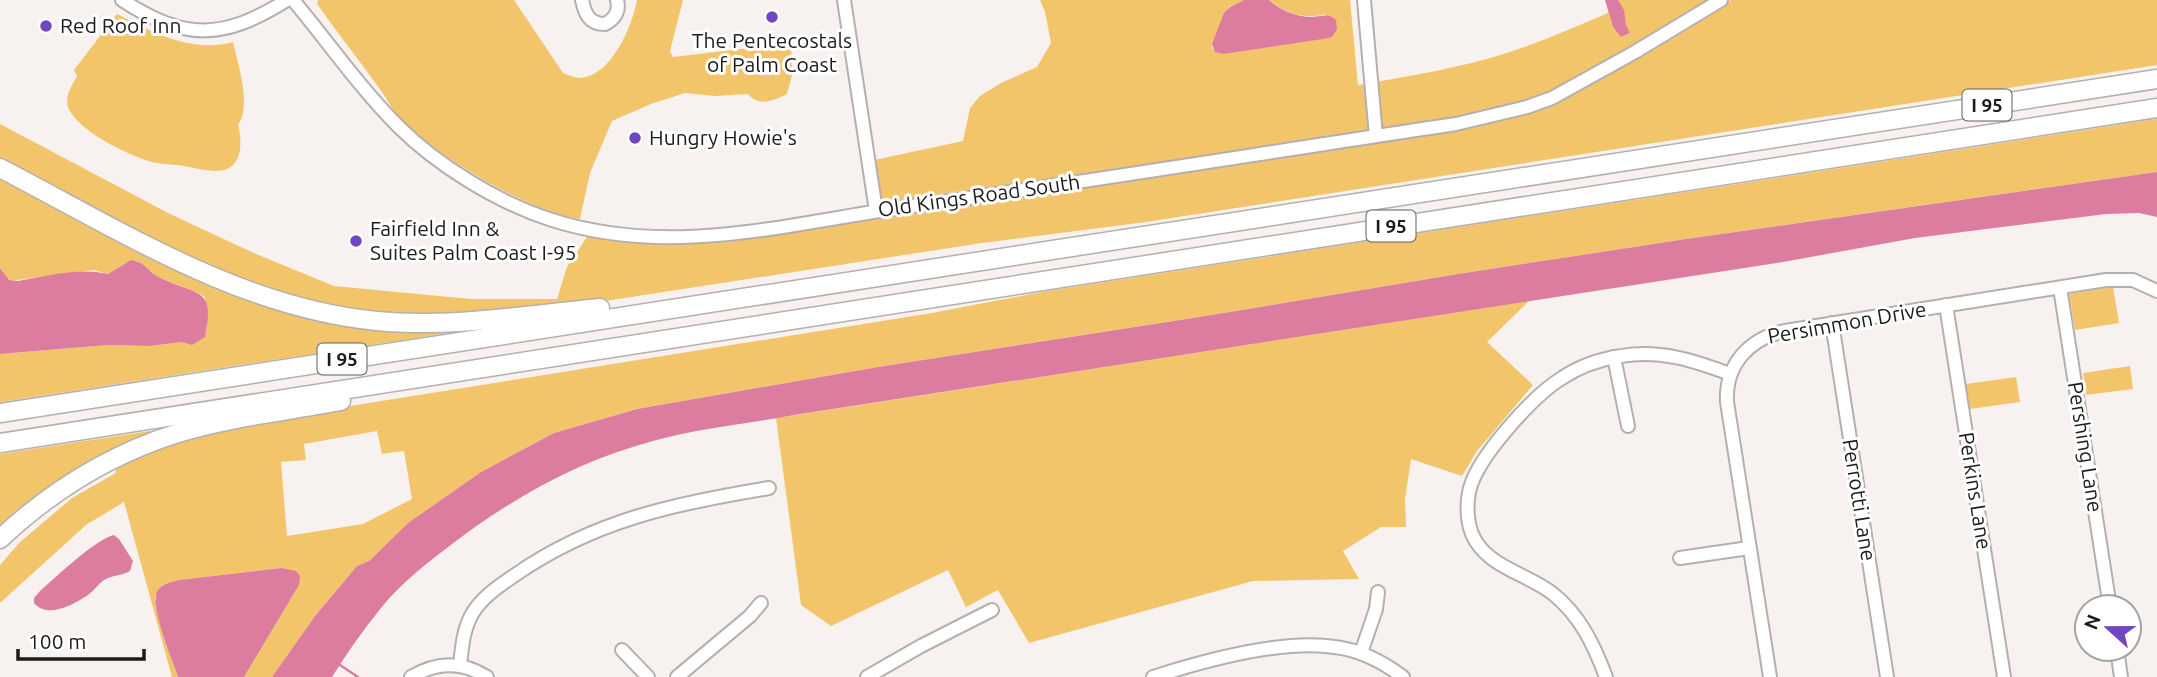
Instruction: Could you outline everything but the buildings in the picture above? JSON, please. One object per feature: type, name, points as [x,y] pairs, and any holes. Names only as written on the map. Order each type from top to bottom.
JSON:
[{"type":"highway","name":"I 95","points":[[0,413],[2157,79]]},
{"type":"highway","name":"I 95","points":[[0,443],[2157,108]]},
{"type":"highway","points":[[0,168],[216,278],[275,301],[325,314],[377,321],[421,323],[627,305],[684,306]]},
{"type":"highway","points":[[0,539],[38,506],[84,475],[126,453],[178,433],[213,424],[405,389],[593,360],[625,344]]},
{"type":"street","points":[[122,0],[171,25],[210,31],[248,22],[286,0]]},
{"type":"street","name":"Old Kings Road South","points":[[293,0],[383,109],[414,140],[447,166],[481,187],[547,218],[619,233],[689,238],[758,231],[1456,124],[1527,107],[1552,97],[1635,52],[1721,0]]},
{"type":"street","points":[[582,0],[585,14],[598,24],[612,21],[617,12],[617,0]]},
{"type":"street","points":[[844,0],[876,211]]},
{"type":"street","points":[[1364,0],[1376,136]]},
{"type":"street","name":"Persimmon Drive","points":[[1730,374],[1742,354],[1762,338],[1785,331],[2122,279],[2142,283],[2157,291]]},
{"type":"street","name":"Pershing Lane","points":[[2060,288],[2108,593]]},
{"type":"street","name":"Perkins Lane","points":[[1946,305],[2004,677]]},
{"type":"street","name":"Perrotti Lane","points":[[1832,323],[1887,677]]},
{"type":"street","points":[[1606,677],[1587,633],[1563,603],[1539,584],[1498,564],[1484,552],[1471,532],[1468,503],[1470,486],[1478,470],[1528,406],[1563,377],[1594,363],[1639,354],[1669,355],[1730,374],[1728,409],[1770,677]]},
{"type":"street","points":[[1614,357],[1628,426]]},
{"type":"street","points":[[460,665],[466,627],[479,604],[500,586],[550,554],[607,526],[653,510],[769,488]]},
{"type":"street","points":[[1680,558],[1749,548]]},
{"type":"street","points":[[1361,653],[1377,609],[1378,592]]},
{"type":"street","points":[[677,677],[761,603]]},
{"type":"street","points":[[867,677],[909,652],[992,610]]},
{"type":"street","points":[[1153,677],[1228,657],[1284,648],[1326,646],[1361,653],[1404,677]]},
{"type":"street","points":[[622,650],[648,677]]},
{"type":"street","points":[[411,677],[437,666],[460,665],[487,677]]},
{"type":"shaded area","points":[[318,0],[514,0],[563,73],[580,78],[602,69],[611,59],[625,36],[637,0],[683,0],[670,51],[673,57],[791,43],[792,75],[787,94],[771,101],[761,102],[748,94],[715,96],[685,93],[612,121],[590,173],[580,219],[558,214],[508,193],[432,146],[393,109],[317,4]]},
{"type":"shaded area","points":[[1040,0],[1244,0],[1229,7],[1212,44],[1212,48],[1224,54],[1332,37],[1325,14],[1296,14],[1269,0],[1350,0],[1358,85],[1491,58],[1610,12],[1611,22],[1621,37],[1630,33],[1618,0],[1711,0],[1633,49],[1572,82],[1542,95],[1479,114],[1039,184],[959,191],[870,205],[865,162],[963,141],[970,108],[980,96],[1037,67],[1051,43]]},
{"type":"shaded area","points":[[1244,0],[1269,0],[1293,14],[1330,16],[1336,20],[1337,29],[1332,37],[1323,39],[1224,54],[1215,52],[1212,44],[1224,13]]},
{"type":"shaded area","points":[[1605,0],[1618,0],[1624,10],[1630,33],[1621,37],[1613,27]]},
{"type":"shaded area","points":[[1731,0],[2157,0],[2157,65],[1146,222],[982,243],[599,302],[433,318],[330,309],[221,275],[0,159],[0,124],[170,214],[334,286],[471,299],[557,299],[567,267],[589,234],[662,243],[691,244],[739,240],[994,200],[1557,101],[1593,84]]},
{"type":"shaded area","points":[[117,14],[159,34],[188,43],[217,45],[233,42],[243,85],[244,107],[238,125],[239,156],[232,166],[211,171],[147,160],[103,140],[89,131],[70,111],[67,98],[77,76],[74,70]]},
{"type":"shaded area","points":[[2157,119],[2157,172],[1686,239],[878,367],[637,409],[554,433],[481,472],[408,523],[369,561],[357,566],[315,616],[272,677],[244,677],[299,585],[281,568],[179,580],[162,585],[155,597],[161,627],[178,677],[172,677],[124,502],[86,525],[0,603],[0,565],[19,543],[72,498],[116,473],[115,466],[144,450],[262,420],[932,313],[1047,291]],"holes":[[[377,431],[382,454],[404,451],[412,499],[363,524],[287,536],[281,462],[306,460],[304,444]]]},
{"type":"shaded area","points":[[2157,172],[2157,217],[2139,213],[2106,214],[1915,238],[1783,262],[705,429],[653,441],[599,459],[548,482],[475,527],[415,574],[389,599],[332,677],[272,677],[315,616],[357,566],[369,561],[408,523],[481,472],[554,433],[637,409],[878,367],[1458,274]]},
{"type":"shaded area","points":[[0,175],[255,297],[474,329],[0,402],[0,354],[108,345],[150,346],[182,342],[207,329],[205,297],[159,277],[136,261],[131,260],[108,274],[94,270],[9,281],[0,268]]},
{"type":"shaded area","points":[[131,260],[140,263],[159,277],[200,294],[208,308],[205,337],[192,345],[182,342],[150,346],[108,345],[0,354],[0,268],[9,280],[18,281],[74,272],[108,274]]},
{"type":"shaded area","points":[[2113,287],[2119,323],[2075,330],[2069,294]]},
{"type":"shaded area","points":[[1529,301],[1487,342],[1533,385],[1477,451],[1462,476],[1411,459],[1405,500],[1406,527],[1381,527],[1343,551],[1359,579],[1253,581],[1029,643],[998,590],[966,607],[948,570],[831,626],[801,605],[776,418]]},
{"type":"shaded area","points":[[2130,366],[2133,389],[2086,395],[2083,373]]},
{"type":"shaded area","points":[[2016,377],[2020,402],[1970,409],[1966,384]]},
{"type":"shaded area","points":[[183,426],[170,433],[0,534],[0,454]]},
{"type":"shaded area","points":[[114,535],[133,561],[130,571],[104,580],[88,595],[60,609],[46,610],[34,603],[34,598],[40,591],[66,568],[97,543]]},
{"type":"shaded area","points":[[281,568],[296,571],[300,576],[299,585],[244,677],[178,677],[156,607],[158,590],[179,580]]},
{"type":"waterway","points":[[340,665],[358,677]]},
{"type":"place","name":"The Pentecostals of Palm Coast","points":[[772,17]]},
{"type":"place","name":"Red Roof Inn","points":[[46,26]]},
{"type":"place","name":"Hungry Howie's","points":[[635,138]]},
{"type":"place","name":"Fairfield Inn & Suites Palm Coast I-95","points":[[356,241]]}]
